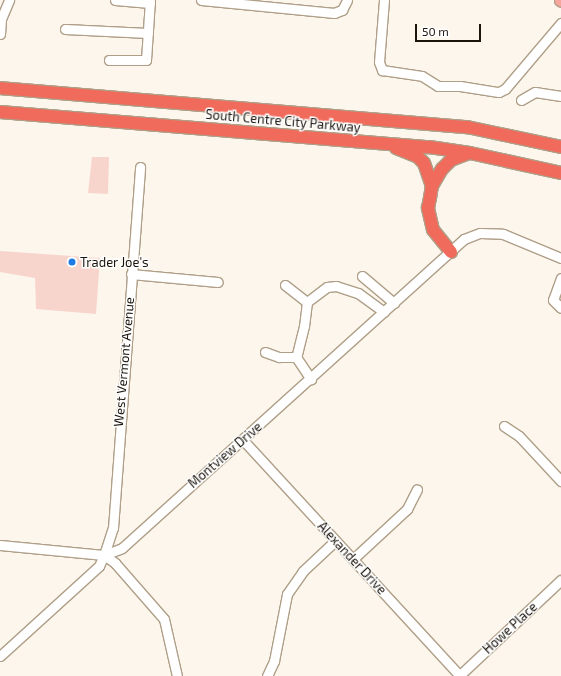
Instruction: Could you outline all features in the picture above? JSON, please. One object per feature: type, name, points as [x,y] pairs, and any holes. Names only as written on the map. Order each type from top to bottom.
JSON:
[{"type":"highway","name":"South Centre City Parkway","points":[[0,88],[467,127],[561,147]]},
{"type":"highway","name":"South Centre City Parkway","points":[[0,112],[385,143],[470,153],[561,173]]},
{"type":"highway","points":[[385,143],[418,157],[424,163],[432,186]]},
{"type":"highway","points":[[451,252],[437,236],[431,224],[428,208],[432,186],[442,169],[451,160],[470,153]]},
{"type":"street","points":[[0,34],[1,19],[9,0]]},
{"type":"street","points":[[109,60],[146,60],[150,1],[115,0]]},
{"type":"street","points":[[201,0],[334,13],[342,10],[347,0]]},
{"type":"street","points":[[384,0],[380,62],[382,70],[422,76],[438,86],[460,86],[499,92],[505,89],[561,23]]},
{"type":"street","points":[[65,29],[148,33]]},
{"type":"street","points":[[521,100],[535,92],[561,96]]},
{"type":"street","name":"West Vermont Avenue","points":[[104,555],[112,528],[140,167]]},
{"type":"street","name":"Montview Drive","points":[[104,555],[122,548],[464,240],[480,233],[502,234],[561,258]]},
{"type":"street","points":[[131,274],[218,282]]},
{"type":"street","points":[[362,276],[394,303]]},
{"type":"street","points":[[561,278],[553,300],[561,308]]},
{"type":"street","points":[[285,285],[307,302]]},
{"type":"street","points":[[311,379],[296,357],[304,326],[307,302],[327,287],[336,286],[358,293],[384,312]]},
{"type":"street","points":[[265,352],[279,357],[296,357]]},
{"type":"street","points":[[504,426],[519,436],[561,481]]},
{"type":"street","name":"Alexander Drive","points":[[243,440],[460,676]]},
{"type":"street","points":[[353,559],[407,509],[417,489]]},
{"type":"street","points":[[267,676],[274,661],[287,594],[303,571],[335,541]]},
{"type":"street","points":[[0,545],[104,555],[115,564],[164,619],[177,676]]},
{"type":"street","points":[[0,656],[99,566],[104,555]]},
{"type":"street","name":"Howe Place","points":[[460,676],[561,580]]},
{"type":"building","points":[[92,157],[109,157],[108,194],[88,193]]},
{"type":"building","points":[[0,251],[100,258],[96,314],[36,309],[35,278],[0,272]]},
{"type":"place","name":"Trader Joe's","points":[[72,262]]}]
